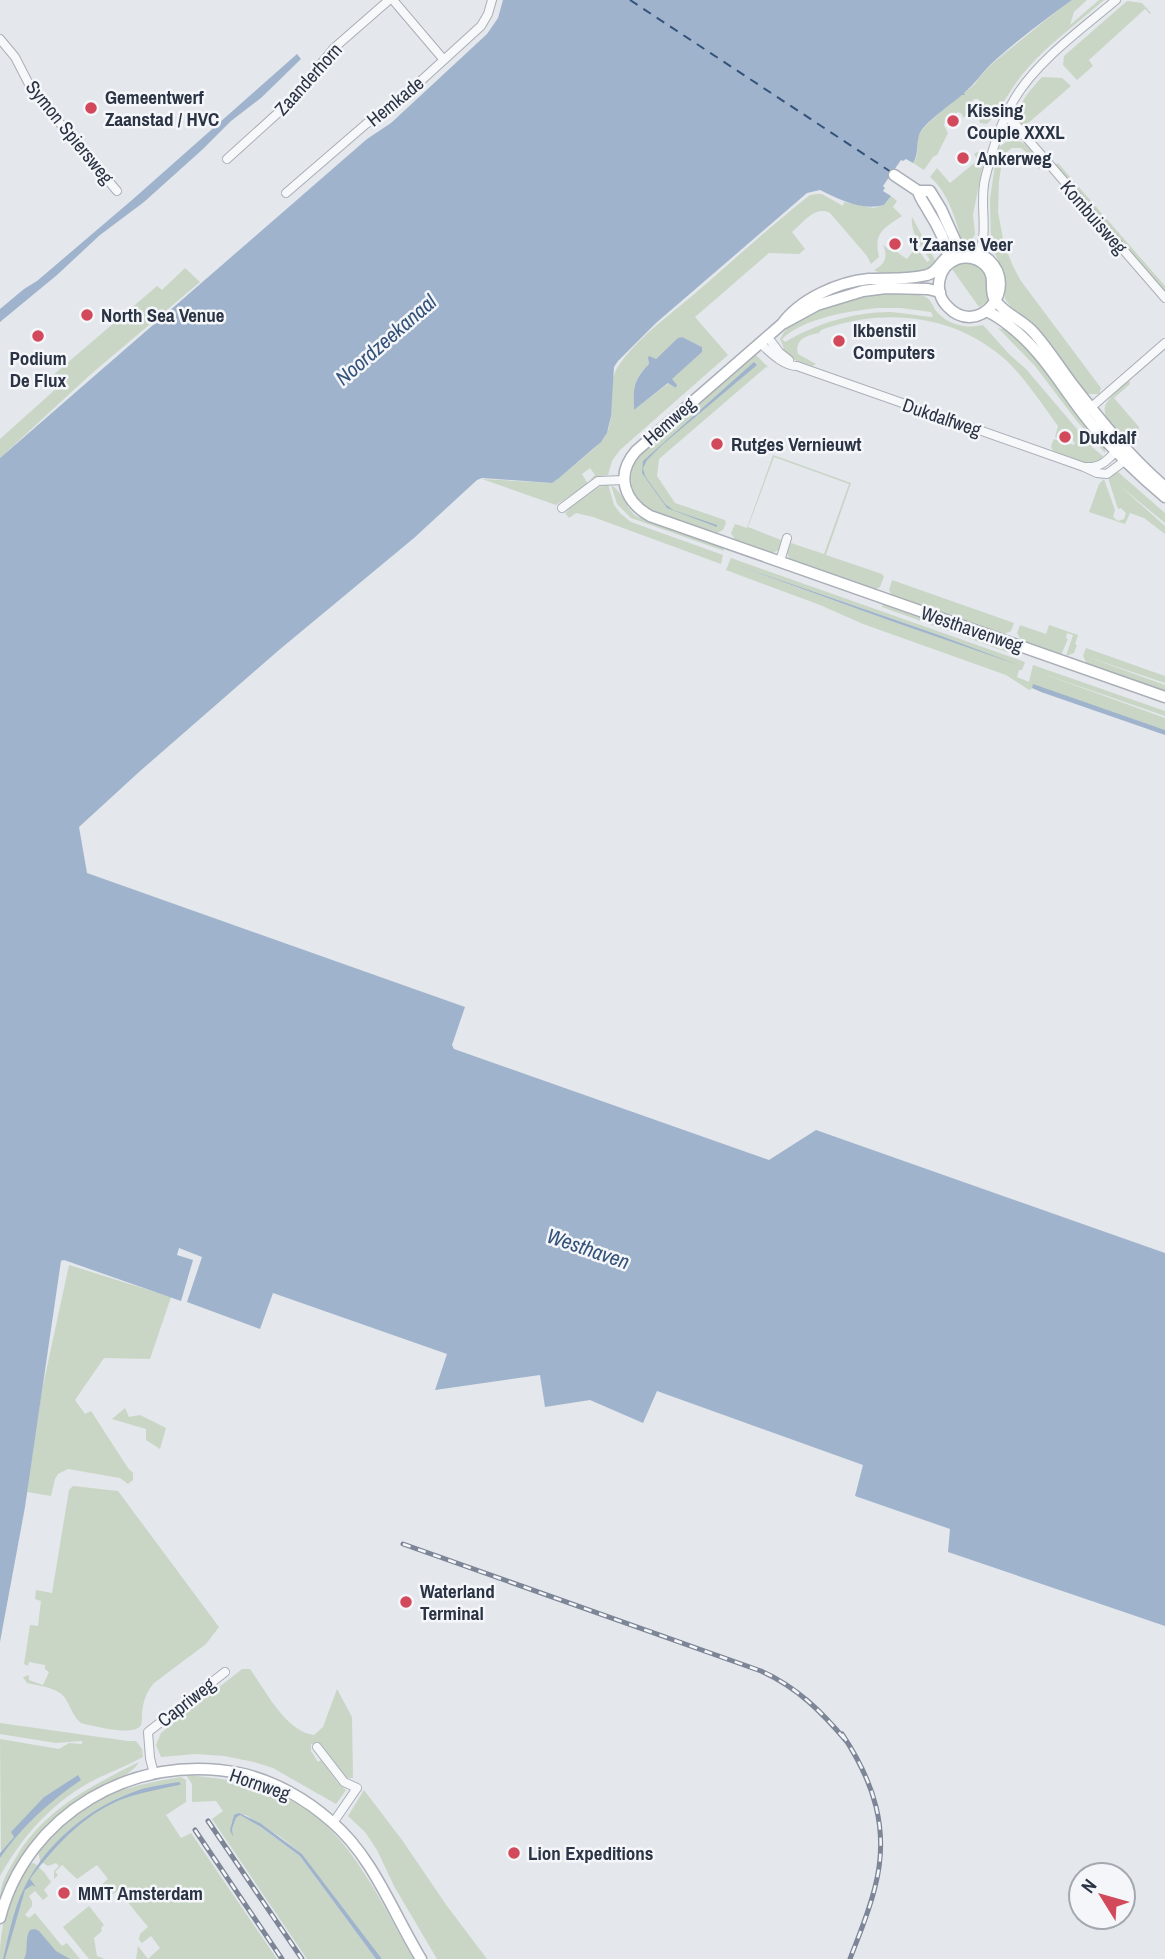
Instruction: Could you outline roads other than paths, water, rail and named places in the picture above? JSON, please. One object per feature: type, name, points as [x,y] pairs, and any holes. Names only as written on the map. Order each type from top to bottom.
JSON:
[{"type":"street","points":[[391,0],[444,60]]},
{"type":"street","name":"Zaanderhorn","points":[[227,159],[290,102],[334,47],[391,0]]},
{"type":"street","name":"Hemkade","points":[[286,193],[366,124],[390,108],[481,26],[492,0]]},
{"type":"street","points":[[961,256],[992,264],[998,275],[996,301],[986,311],[974,316],[955,313],[945,304],[937,275],[984,234],[984,185],[1004,117],[1016,96],[1039,68],[1116,0]]},
{"type":"street","name":"Symon Spiersweg","points":[[0,39],[15,57],[32,90],[117,191]]},
{"type":"street","name":"Kombuisweg","points":[[1004,117],[1020,129],[1165,298]]},
{"type":"street","points":[[998,132],[1024,135]]},
{"type":"street","points":[[894,175],[913,188],[930,191],[941,209],[961,256]]},
{"type":"street","name":"Hemweg","points":[[782,324],[789,313],[832,289],[863,280],[912,279],[937,275]]},
{"type":"street","name":"Hemweg","points":[[624,480],[626,466],[633,453],[782,324],[817,305],[852,293],[886,288],[928,289],[940,292]]},
{"type":"street","points":[[920,289],[932,296],[945,314],[957,321],[970,323],[992,319],[1016,331]]},
{"type":"street","points":[[996,301],[1032,330],[1116,451],[1165,487]]},
{"type":"street","points":[[986,311],[1005,321],[1028,341],[1127,457],[1165,497]]},
{"type":"street","name":"Dukdalfweg","points":[[763,339],[797,366],[1097,473],[1105,474],[1127,457]]},
{"type":"street","points":[[1087,410],[1165,343]]},
{"type":"street","points":[[1086,467],[1101,465],[1116,451]]},
{"type":"street","points":[[562,508],[598,481],[624,480]]},
{"type":"street","name":"Westhavenweg","points":[[624,480],[626,492],[632,502],[650,516],[1165,697]]},
{"type":"street","points":[[780,561],[787,538]]},
{"type":"street","name":"Capriweg","points":[[154,1774],[148,1732],[225,1672]]},
{"type":"street","points":[[317,1747],[344,1782],[357,1788],[333,1823]]},
{"type":"street","name":"Hornweg","points":[[0,1918],[13,1881],[26,1858],[63,1816],[88,1799],[135,1778],[154,1774],[188,1769],[240,1773],[274,1785],[308,1803],[356,1845],[421,1959]]},
{"type":"water","points":[[503,0],[1072,0],[1009,48],[987,68],[965,95],[926,125],[919,135],[913,163],[906,159],[901,160],[883,186],[883,191],[891,196],[884,205],[859,206],[820,190],[807,193],[656,323],[614,367],[611,416],[607,433],[601,442],[559,478],[552,483],[482,478],[477,480],[414,538],[279,650],[139,772],[79,827],[87,873],[465,1007],[452,1045],[454,1049],[769,1160],[816,1130],[1165,1253],[1165,1626],[948,1552],[950,1529],[855,1496],[863,1465],[657,1391],[643,1423],[590,1400],[545,1407],[540,1375],[435,1390],[447,1354],[273,1293],[260,1329],[187,1302],[202,1257],[179,1248],[177,1255],[193,1260],[181,1301],[61,1261],[25,1507],[0,1642],[0,458],[367,139],[391,123],[487,34],[498,18]]},
{"type":"water","points":[[297,54],[301,59],[261,98],[231,121],[144,202],[100,235],[0,322],[0,309],[132,200]]},
{"type":"water","points":[[682,337],[702,347],[702,352],[672,379],[677,385],[676,388],[668,383],[634,410],[635,385],[649,364],[649,356],[656,359]]},
{"type":"water","points":[[754,362],[757,365],[662,445],[643,468],[645,476],[665,504],[673,510],[717,527],[667,508],[642,473],[643,461]]},
{"type":"water","points":[[734,564],[936,634],[1019,665],[891,621]]},
{"type":"water","points":[[1033,684],[1165,730],[1165,735],[1041,692],[1032,688]]},
{"type":"water","points":[[78,1775],[81,1780],[37,1815],[17,1835],[0,1858],[0,1853],[14,1837],[11,1832],[44,1797]]},
{"type":"water","points":[[179,1782],[179,1785],[134,1795],[106,1807],[81,1824],[59,1844],[30,1879],[36,1887],[32,1885],[25,1890],[3,1959],[20,1897],[29,1878],[54,1844],[86,1817],[122,1796]]},
{"type":"water","points":[[239,1813],[260,1823],[302,1854],[382,1959],[376,1959],[300,1856],[240,1815],[232,1829],[233,1837],[230,1830],[234,1815]]},
{"type":"water","points":[[35,1929],[56,1951],[70,1959],[24,1959],[28,1934]]},
{"type":"railway","points":[[403,1544],[761,1671],[808,1701],[847,1742]]},
{"type":"railway","points":[[842,1734],[870,1788],[880,1826],[881,1846],[873,1896],[850,1959]]},
{"type":"railway","points":[[208,1821],[302,1959]]},
{"type":"railway","points":[[195,1830],[282,1959]]},
{"type":"place","name":"Gemeentwerf Zaanstad / HVC","points":[[91,108]]},
{"type":"place","name":"Kissing Couple XXXL","points":[[953,121]]},
{"type":"place","name":"Ankerweg","points":[[963,158]]},
{"type":"place","name":"'t Zaanse Veer","points":[[895,244]]},
{"type":"place","name":"North Sea Venue","points":[[87,315]]},
{"type":"place","name":"Podium De Flux","points":[[38,336]]},
{"type":"place","name":"Ikbenstil Computers","points":[[839,341]]},
{"type":"place","name":"Dukdalf","points":[[1065,437]]},
{"type":"place","name":"Rutges Vernieuwt","points":[[717,444]]},
{"type":"place","name":"Waterland Terminal","points":[[406,1602]]},
{"type":"place","name":"Lion Expeditions","points":[[514,1853]]},
{"type":"place","name":"MMT Amsterdam","points":[[64,1893]]},
{"type":"water label","name":"Noordzeekanaal","points":[[386,340]]},
{"type":"water label","name":"Westhaven","points":[[588,1249]]}]
